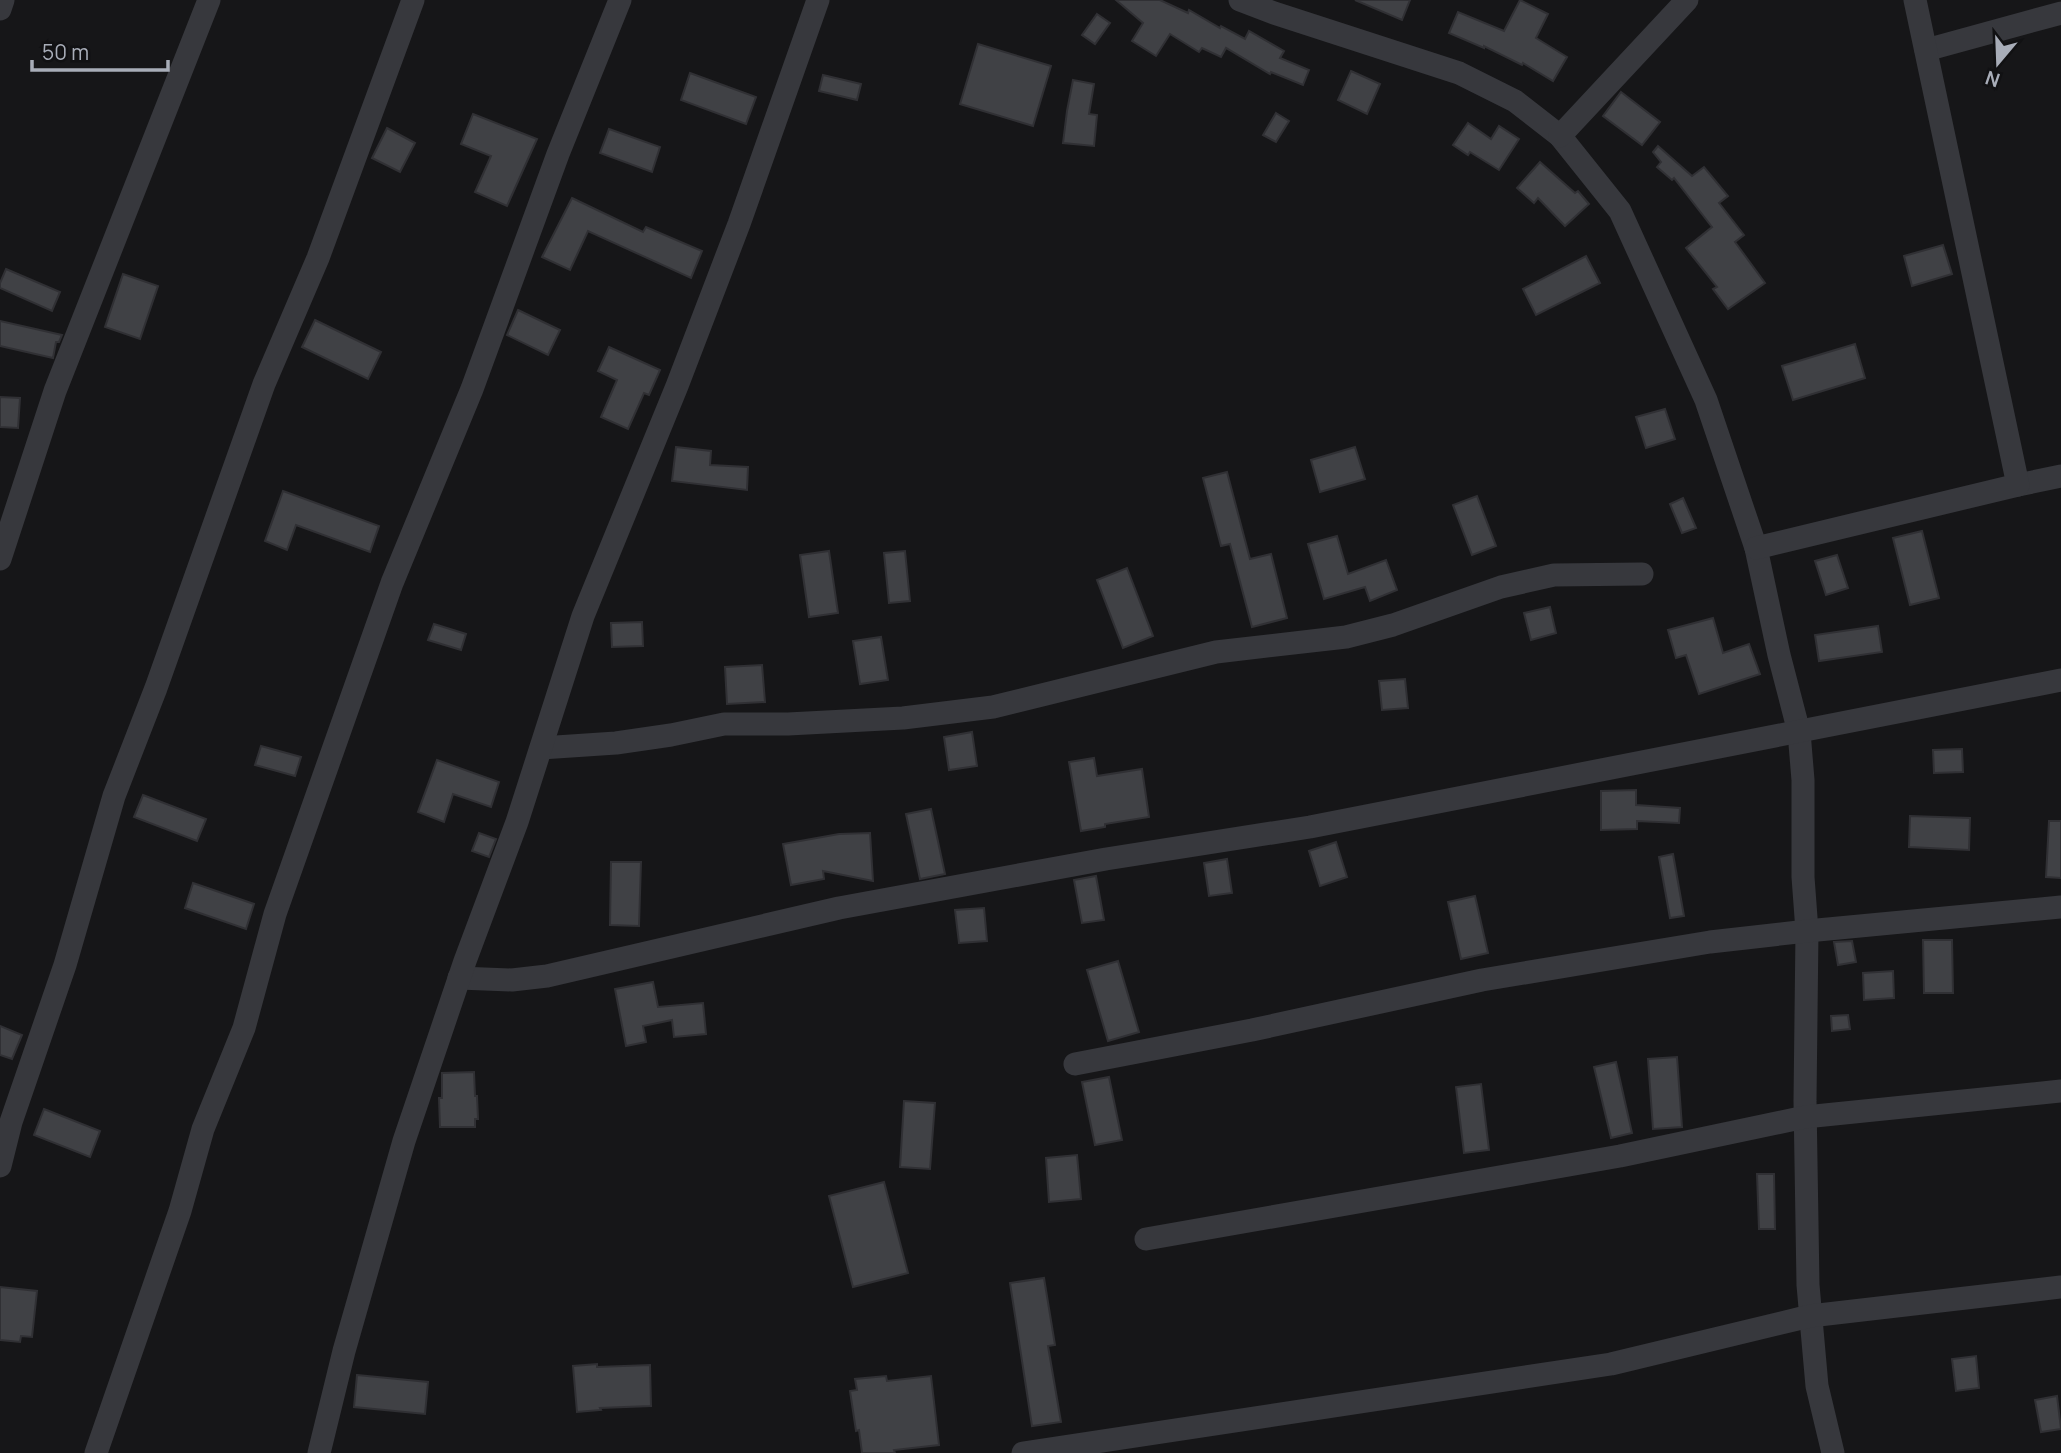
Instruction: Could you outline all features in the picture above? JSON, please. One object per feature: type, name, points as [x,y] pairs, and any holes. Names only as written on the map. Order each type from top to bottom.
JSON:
[{"type":"street","points":[[0,9],[3,0]]},
{"type":"street","points":[[0,559],[55,391],[209,0]]},
{"type":"street","points":[[0,1167],[11,1122],[65,965],[114,796],[156,688],[264,384],[318,258],[413,0]]},
{"type":"street","points":[[96,1453],[180,1211],[203,1129],[244,1028],[275,914],[392,583],[472,389],[558,154],[620,0]]},
{"type":"street","points":[[319,1453],[344,1351],[404,1141],[517,822],[583,617],[682,374],[739,224],[818,0]]},
{"type":"street","points":[[1240,0],[1459,73],[1515,102],[1560,136],[1620,211],[1706,400],[1756,548],[1799,732],[1807,931],[1805,1117],[1808,1285],[1817,1386],[1833,1453]]},
{"type":"street","points":[[1560,136],[1687,0]]},
{"type":"street","points":[[1915,0],[2018,485]]},
{"type":"street","points":[[1926,50],[2061,13]]},
{"type":"street","points":[[1756,548],[2061,476]]},
{"type":"street","points":[[541,748],[616,743],[724,724],[903,719],[993,707],[1216,652],[1346,637],[1393,625],[1502,587],[1554,575],[1642,573]]},
{"type":"street","points":[[460,978],[512,980],[547,976],[839,908],[1106,859],[1310,827],[2061,680]]},
{"type":"street","points":[[1075,1064],[1252,1030],[1482,980],[1710,942],[2061,907]]},
{"type":"street","points":[[1146,1238],[1620,1156],[1805,1117],[2061,1091]]},
{"type":"street","points":[[1023,1453],[1611,1364],[1811,1315],[2061,1287]]},
{"type":"building","points":[[1116,0],[1160,0],[1188,13],[1189,10],[1245,39],[1249,31],[1284,51],[1280,58],[1309,70],[1303,85],[1271,72],[1270,74],[1226,48],[1221,57],[1202,48],[1199,52],[1170,34],[1156,56],[1132,41],[1143,23]]},
{"type":"building","points":[[1355,0],[1410,0],[1402,20]]},
{"type":"building","points":[[1520,0],[1548,14],[1536,38],[1567,57],[1553,81],[1523,63],[1522,65],[1484,46],[1449,33],[1458,12],[1504,31]]},
{"type":"building","points":[[1097,14],[1110,23],[1095,44],[1082,35]]},
{"type":"building","points":[[978,44],[1051,66],[1033,126],[960,104]]},
{"type":"building","points":[[1351,71],[1380,84],[1367,114],[1338,100]]},
{"type":"building","points":[[690,73],[756,97],[746,124],[681,100]]},
{"type":"building","points":[[823,75],[861,84],[857,100],[819,91]]},
{"type":"building","points":[[1073,80],[1094,84],[1089,114],[1097,115],[1094,146],[1063,143]]},
{"type":"building","points":[[1621,92],[1660,122],[1642,145],[1603,116]]},
{"type":"building","points":[[1276,113],[1289,121],[1276,142],[1263,135]]},
{"type":"building","points":[[473,114],[537,139],[507,206],[475,192],[491,156],[461,144]]},
{"type":"building","points":[[1468,123],[1491,139],[1499,126],[1519,139],[1499,170],[1453,145]]},
{"type":"building","points":[[387,128],[415,143],[400,172],[372,158]]},
{"type":"building","points":[[609,129],[660,147],[652,172],[600,153]]},
{"type":"building","points":[[1658,146],[1692,176],[1704,167],[1728,196],[1719,203],[1744,235],[1735,242],[1765,283],[1728,309],[1713,289],[1717,287],[1686,248],[1712,227],[1674,178],[1672,180],[1657,167],[1661,162],[1653,152]]},
{"type":"building","points":[[1540,162],[1575,193],[1578,191],[1589,204],[1565,226],[1538,198],[1534,203],[1517,188]]},
{"type":"building","points":[[572,198],[643,232],[646,227],[702,251],[691,278],[588,231],[570,270],[542,257]]},
{"type":"building","points":[[1943,245],[1952,274],[1912,286],[1904,256]]},
{"type":"building","points":[[1586,256],[1600,283],[1536,315],[1523,289]]},
{"type":"building","points":[[6,269],[60,292],[52,311],[0,288]]},
{"type":"building","points":[[123,274],[158,286],[140,339],[105,327]]},
{"type":"building","points":[[518,310],[560,330],[548,355],[507,335]]},
{"type":"building","points":[[315,320],[381,352],[368,379],[302,347]]},
{"type":"building","points":[[0,321],[62,335],[59,342],[56,342],[53,358],[0,346]]},
{"type":"building","points":[[1855,344],[1865,378],[1793,400],[1782,366]]},
{"type":"building","points":[[609,347],[660,370],[649,395],[644,393],[628,429],[601,417],[617,380],[598,371]]},
{"type":"building","points":[[0,397],[20,398],[18,428],[0,427]]},
{"type":"building","points":[[1665,409],[1675,439],[1646,448],[1636,417]]},
{"type":"building","points":[[676,447],[711,451],[710,465],[748,467],[747,490],[672,481]]},
{"type":"building","points":[[1355,447],[1365,479],[1320,492],[1311,460]]},
{"type":"building","points":[[1227,472],[1250,559],[1271,554],[1287,618],[1252,627],[1230,544],[1221,546],[1203,478]]},
{"type":"building","points":[[283,491],[379,526],[370,552],[296,525],[287,550],[265,541]]},
{"type":"building","points":[[1477,496],[1496,546],[1472,555],[1453,505]]},
{"type":"building","points":[[1683,498],[1696,528],[1682,533],[1670,504]]},
{"type":"building","points":[[1922,531],[1939,598],[1910,605],[1893,538]]},
{"type":"building","points":[[1337,536],[1348,574],[1386,560],[1397,590],[1370,601],[1365,587],[1324,599],[1308,544]]},
{"type":"building","points":[[829,551],[838,613],[809,617],[800,555]]},
{"type":"building","points":[[905,551],[910,601],[889,603],[884,553]]},
{"type":"building","points":[[1837,555],[1848,588],[1826,595],[1815,561]]},
{"type":"building","points":[[1127,568],[1153,636],[1123,648],[1097,580]]},
{"type":"building","points":[[1550,607],[1556,633],[1531,640],[1524,613]]},
{"type":"building","points":[[1713,618],[1723,653],[1749,644],[1760,674],[1699,694],[1686,655],[1676,658],[1668,630]]},
{"type":"building","points":[[642,622],[643,646],[612,647],[611,623]]},
{"type":"building","points":[[434,624],[466,634],[461,650],[428,640]]},
{"type":"building","points":[[1878,626],[1882,652],[1819,661],[1815,635]]},
{"type":"building","points":[[881,637],[888,680],[860,684],[853,641]]},
{"type":"building","points":[[762,665],[765,702],[727,704],[725,667]]},
{"type":"building","points":[[1405,679],[1408,708],[1382,710],[1379,681]]},
{"type":"building","points":[[972,732],[977,766],[949,770],[944,737]]},
{"type":"building","points":[[261,746],[301,757],[295,776],[255,765]]},
{"type":"building","points":[[1962,749],[1963,772],[1934,773],[1933,750]]},
{"type":"building","points":[[1094,758],[1097,776],[1142,769],[1149,817],[1081,831],[1069,762]]},
{"type":"building","points":[[437,760],[499,782],[491,807],[453,794],[444,822],[418,812]]},
{"type":"building","points":[[1636,790],[1636,805],[1680,808],[1679,823],[1637,821],[1637,829],[1601,830],[1601,791]]},
{"type":"building","points":[[143,795],[206,819],[197,841],[134,817]]},
{"type":"building","points":[[931,809],[945,874],[920,879],[906,814]]},
{"type":"building","points":[[1910,816],[1970,818],[1969,850],[1909,847]]},
{"type":"building","points":[[2049,821],[2061,821],[2061,878],[2046,877]]},
{"type":"building","points":[[479,833],[496,839],[489,857],[472,851]]},
{"type":"building","points":[[870,833],[873,881],[823,871],[824,879],[791,885],[783,844],[839,834]]},
{"type":"building","points":[[1336,842],[1347,877],[1320,886],[1309,851]]},
{"type":"building","points":[[1673,854],[1684,916],[1670,918],[1659,857]]},
{"type":"building","points":[[1227,859],[1232,893],[1209,896],[1204,863]]},
{"type":"building","points":[[611,862],[641,862],[639,926],[610,925]]},
{"type":"building","points":[[1096,876],[1104,920],[1082,923],[1074,880]]},
{"type":"building","points":[[193,883],[254,904],[246,929],[185,908]]},
{"type":"building","points":[[1475,896],[1488,953],[1461,959],[1448,902]]},
{"type":"building","points":[[984,908],[987,941],[959,943],[955,910]]},
{"type":"building","points":[[1923,940],[1952,940],[1953,993],[1924,993]]},
{"type":"building","points":[[1852,941],[1856,962],[1838,965],[1834,942]]},
{"type":"building","points":[[1118,961],[1139,1032],[1108,1041],[1087,970]]},
{"type":"building","points":[[1893,971],[1894,998],[1864,1000],[1863,973]]},
{"type":"building","points":[[653,982],[658,1007],[703,1003],[706,1034],[674,1037],[672,1020],[643,1026],[646,1042],[626,1046],[615,989]]},
{"type":"building","points":[[1848,1015],[1850,1029],[1832,1031],[1831,1016]]},
{"type":"building","points":[[0,1026],[22,1035],[12,1059],[0,1055]]},
{"type":"building","points":[[1677,1057],[1682,1127],[1653,1129],[1648,1059]]},
{"type":"building","points":[[1616,1062],[1632,1133],[1611,1138],[1594,1067]]},
{"type":"building","points":[[474,1072],[478,1119],[475,1119],[475,1127],[440,1127],[442,1073]]},
{"type":"building","points":[[1109,1077],[1122,1140],[1095,1145],[1082,1082]]},
{"type":"building","points":[[1481,1084],[1489,1150],[1464,1153],[1456,1087]]},
{"type":"building","points":[[904,1101],[935,1103],[930,1169],[900,1167]]},
{"type":"building","points":[[44,1109],[100,1131],[90,1157],[34,1135]]},
{"type":"building","points":[[1077,1155],[1081,1199],[1049,1202],[1046,1158]]},
{"type":"building","points":[[1757,1174],[1774,1174],[1775,1229],[1759,1229]]},
{"type":"building","points":[[884,1182],[908,1273],[853,1287],[829,1196]]},
{"type":"building","points":[[1044,1278],[1055,1345],[1048,1346],[1061,1422],[1032,1426],[1010,1283]]},
{"type":"building","points":[[0,1287],[37,1291],[32,1337],[21,1336],[20,1342],[0,1340]]},
{"type":"building","points":[[1976,1356],[1979,1388],[1956,1391],[1952,1359]]},
{"type":"building","points":[[597,1364],[597,1367],[650,1365],[651,1406],[600,1408],[601,1410],[577,1412],[573,1366]]},
{"type":"building","points":[[357,1375],[428,1382],[425,1414],[354,1407]]},
{"type":"building","points":[[886,1376],[887,1381],[931,1376],[939,1445],[894,1450],[895,1453],[862,1453],[850,1391],[857,1390],[855,1379]]},
{"type":"building","points":[[2057,1396],[2061,1429],[2041,1432],[2035,1400]]}]
